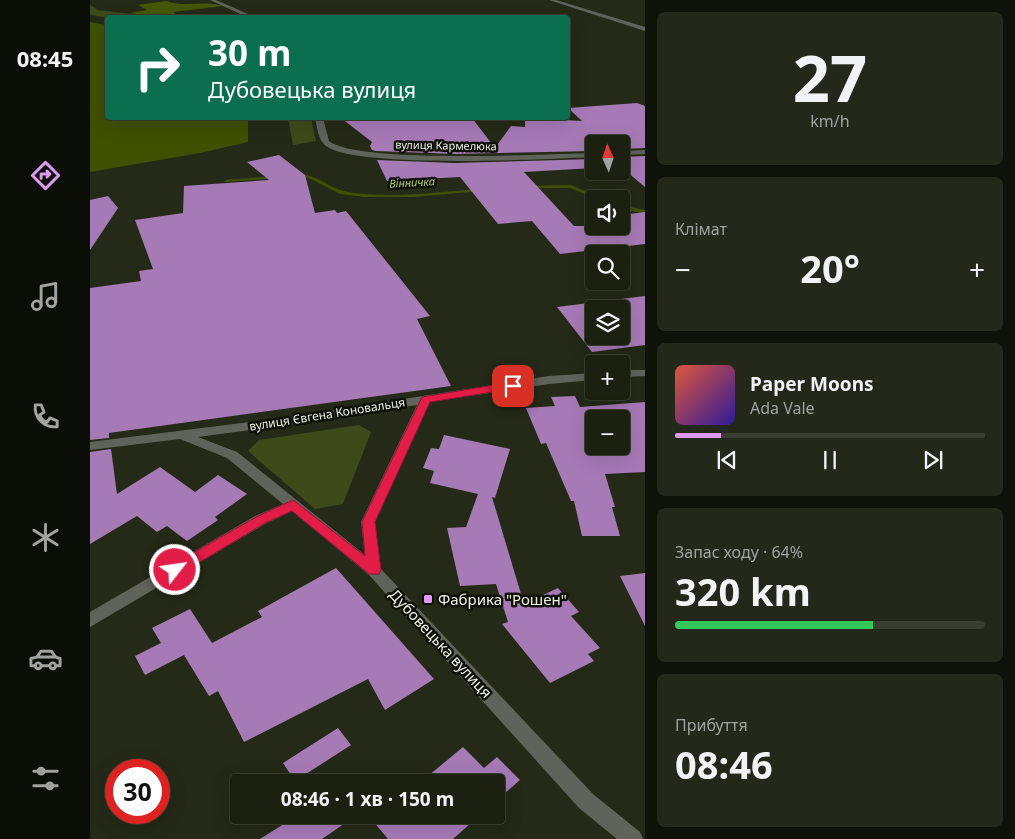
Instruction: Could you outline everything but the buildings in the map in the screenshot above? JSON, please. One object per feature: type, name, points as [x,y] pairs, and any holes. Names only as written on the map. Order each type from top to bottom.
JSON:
[{"type":"street","points":[[212,0],[248,15]]},
{"type":"street","points":[[551,0],[645,29]]},
{"type":"street","name":"вулиця Кармелюка","points":[[320,120],[325,141],[330,146],[361,153],[524,158],[585,155]]},
{"type":"street","points":[[630,153],[645,152]]},
{"type":"street","points":[[630,374],[645,373]]},
{"type":"street","name":"вулиця Євгена Коновальця","points":[[90,446],[289,421],[549,380],[585,377]]},
{"type":"street","points":[[374,570],[368,522],[426,400]]},
{"type":"street","name":"Дубовецька вулиця","points":[[182,435],[232,456],[374,570],[586,800],[633,839]]},
{"type":"street","points":[[90,620],[260,520],[293,505]]},
{"type":"shaded area","points":[[166,1],[180,4],[216,4],[223,6],[174,12],[175,14],[169,15],[129,13],[147,10],[138,5]]},
{"type":"shaded area","points":[[90,5],[98,10],[141,15],[105,15],[105,17],[90,15]]},
{"type":"shaded area","points":[[90,22],[105,25],[105,120],[248,120],[248,142],[200,153],[90,172]]},
{"type":"shaded area","points":[[288,120],[311,120],[316,141],[293,145]]},
{"type":"shaded area","points":[[359,425],[371,432],[343,504],[315,509],[248,451],[259,440]]},
{"type":"waterway","name":"Вінничка","points":[[296,175],[310,177],[342,193],[349,194],[382,196],[480,190]]},
{"type":"waterway","name":"Вінничка","points":[[226,181],[275,177]]},
{"type":"waterway","name":"Вінничка","points":[[529,187],[571,186],[585,192]]},
{"type":"waterway","name":"Вінничка","points":[[630,208],[645,212]]},
{"type":"place","name":"Фабрика \"Рошен\"","points":[[428,599]]},
{"type":"route","points":[[175,570],[260,520],[293,505],[374,570],[368,522],[426,400],[513,386]]}]
